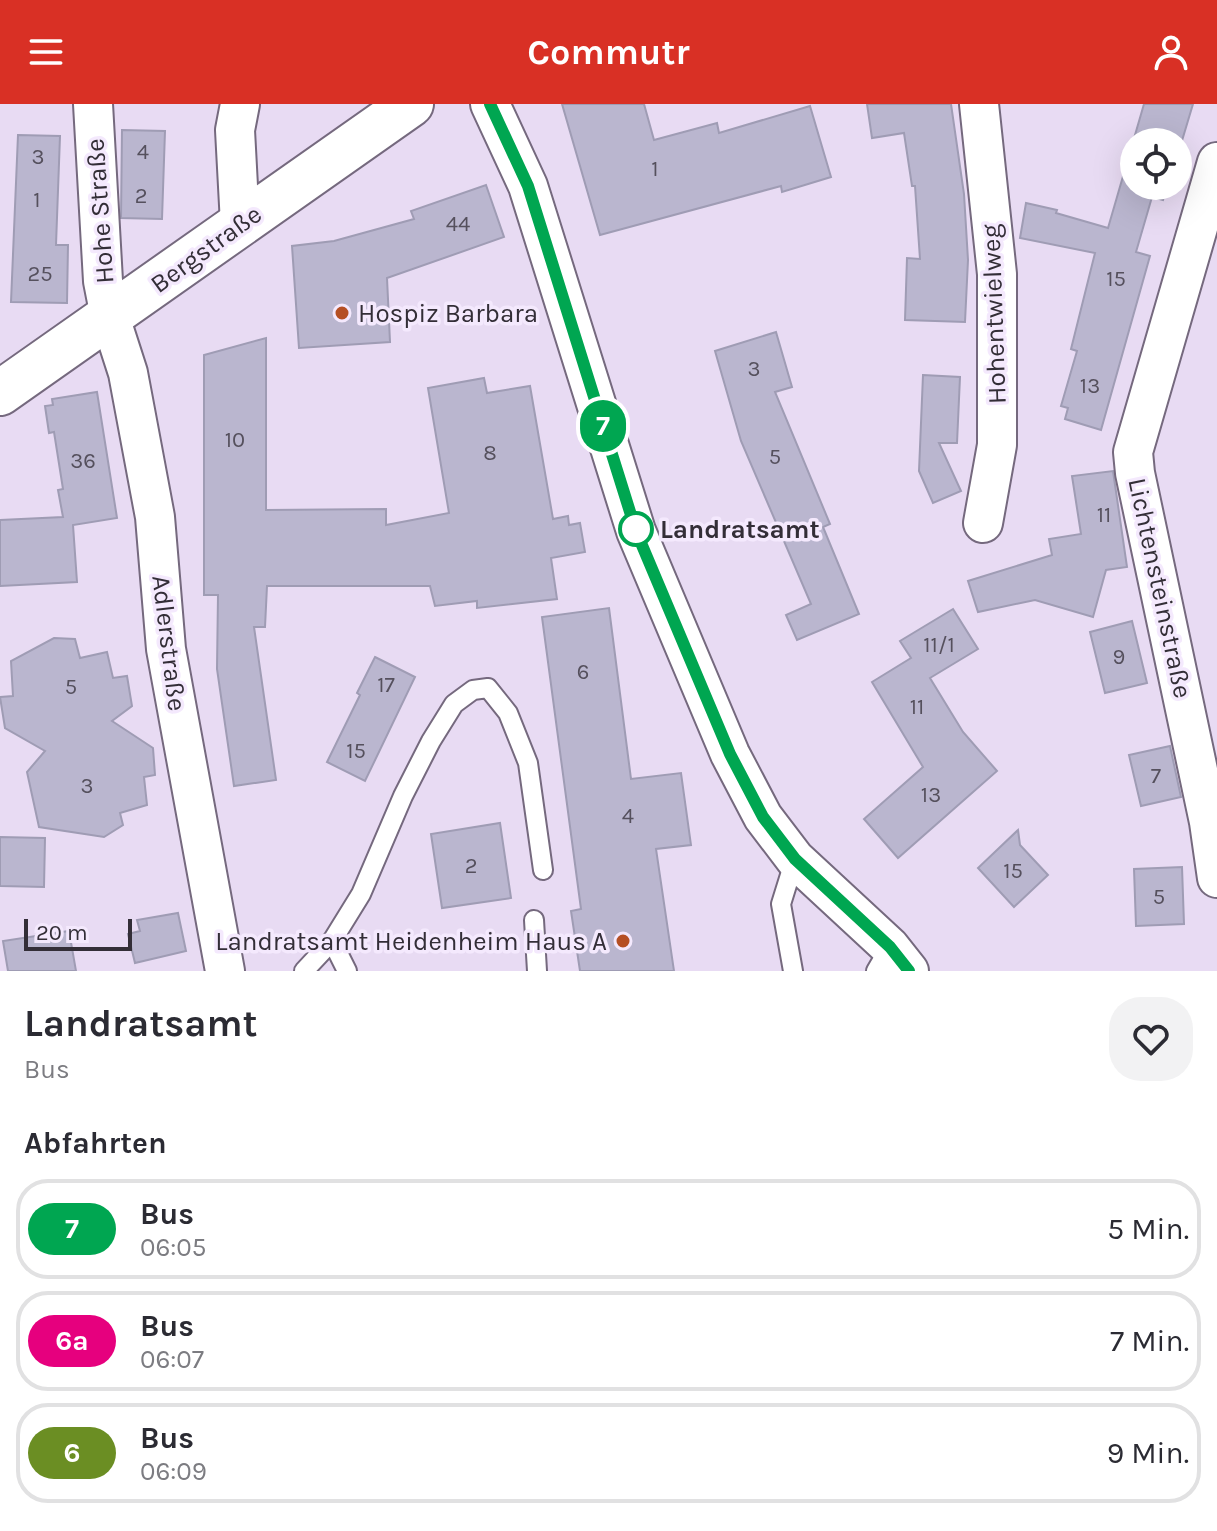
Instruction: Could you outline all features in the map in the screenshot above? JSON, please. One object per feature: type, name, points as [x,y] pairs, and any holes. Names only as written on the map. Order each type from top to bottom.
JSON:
[{"type":"street","name":"Hohe Straße","points":[[93,104],[103,281],[110,317]]},
{"type":"street","points":[[240,104],[235,130],[240,224]]},
{"type":"street","name":"Bergstraße","points":[[0,393],[411,104]]},
{"type":"street","points":[[490,104],[528,186],[636,531],[730,754],[763,817],[795,859],[891,963]]},
{"type":"street","name":"Hohentwielweg","points":[[979,104],[997,274],[997,445],[983,523]]},
{"type":"street","name":"Lichtensteinstraße","points":[[1217,162],[1141,421],[1133,461],[1209,822],[1217,878]]},
{"type":"street","name":"Adlerstraße","points":[[110,317],[128,373],[155,517],[166,649],[225,971]]},
{"type":"lane","points":[[304,971],[332,941],[361,894],[403,796],[431,741],[454,704],[473,690],[488,688],[508,713],[528,763],[543,870]]},
{"type":"lane","points":[[793,971],[781,904],[795,859]]},
{"type":"lane","points":[[534,920],[537,971]]},
{"type":"lane","points":[[332,941],[347,971]]},
{"type":"building","points":[[562,104],[644,104],[654,140],[717,123],[719,133],[810,106],[831,177],[782,192],[781,186],[600,235]]},
{"type":"building","points":[[867,104],[951,104],[964,194],[968,260],[965,322],[905,320],[907,258],[920,259],[915,186],[912,186],[904,133],[872,138]]},
{"type":"building","points":[[1144,104],[1193,104],[1186,128],[1137,128]]},
{"type":"building","points":[[122,130],[165,131],[162,219],[121,218]]},
{"type":"building","points":[[18,135],[60,136],[56,245],[68,245],[67,303],[11,302]]},
{"type":"building","points":[[486,185],[504,237],[387,278],[390,342],[299,348],[292,246],[334,241],[414,219],[411,211]]},
{"type":"building","points":[[1120,187],[1120,200],[1151,200],[1136,252],[1150,256],[1101,430],[1065,419],[1068,408],[1061,406],[1077,351],[1071,349],[1095,253],[1020,238],[1026,203],[1108,228]]},
{"type":"building","points":[[776,332],[792,387],[775,392],[830,524],[823,527],[859,614],[797,640],[786,615],[811,604],[741,441],[715,351]]},
{"type":"building","points":[[266,338],[266,510],[386,509],[386,525],[449,513],[428,388],[484,378],[487,393],[530,386],[553,519],[568,516],[569,525],[580,523],[585,552],[551,558],[557,599],[477,608],[477,601],[435,606],[430,586],[267,586],[265,627],[254,627],[276,780],[234,786],[217,669],[218,595],[204,595],[204,355]]},
{"type":"building","points":[[923,375],[960,377],[957,443],[939,443],[961,491],[933,503],[919,471]]},
{"type":"building","points":[[97,392],[117,518],[73,525],[77,582],[0,586],[0,520],[63,517],[58,490],[63,489],[54,432],[49,433],[45,406],[53,405],[52,399]]},
{"type":"building","points":[[1113,471],[1127,567],[1106,570],[1093,617],[1035,600],[978,612],[968,581],[1052,555],[1049,539],[1081,534],[1072,476]]},
{"type":"building","points":[[609,608],[631,779],[681,773],[691,845],[656,849],[674,971],[580,971],[571,911],[581,909],[542,617]]},
{"type":"building","points":[[953,609],[978,649],[930,678],[963,732],[997,771],[898,858],[864,819],[923,767],[872,682],[911,658],[900,641]]},
{"type":"building","points":[[1132,621],[1147,683],[1105,693],[1090,632]]},
{"type":"building","points":[[54,638],[75,639],[80,658],[107,652],[113,678],[127,676],[132,706],[112,721],[153,748],[155,775],[144,777],[147,805],[120,813],[123,825],[104,837],[39,827],[27,772],[45,751],[5,728],[0,697],[13,696],[11,661]]},
{"type":"building","points":[[375,657],[415,677],[365,781],[327,762]]},
{"type":"building","points":[[1170,746],[1181,797],[1141,806],[1129,755]]},
{"type":"building","points":[[500,823],[511,898],[442,908],[431,834]]},
{"type":"building","points":[[1018,830],[1020,845],[1048,875],[1014,907],[978,868]]},
{"type":"building","points":[[0,837],[45,838],[44,887],[0,886]]},
{"type":"building","points":[[1182,867],[1184,924],[1136,926],[1134,869]]},
{"type":"building","points":[[178,913],[186,951],[135,963],[128,934],[140,931],[137,920]]},
{"type":"building","points":[[69,931],[76,971],[8,971],[3,941]]},
{"type":"bus line","name":"7","points":[[490,104],[528,186],[636,531],[730,754],[763,817],[795,859],[890,947],[909,971]]},
{"type":"place","name":"Hospiz Barbara","points":[[342,313]]},
{"type":"place","name":"Landratsamt","points":[[636,529]]},
{"type":"place","name":"Landratsamt Heidenheim Haus A","points":[[623,941]]}]
